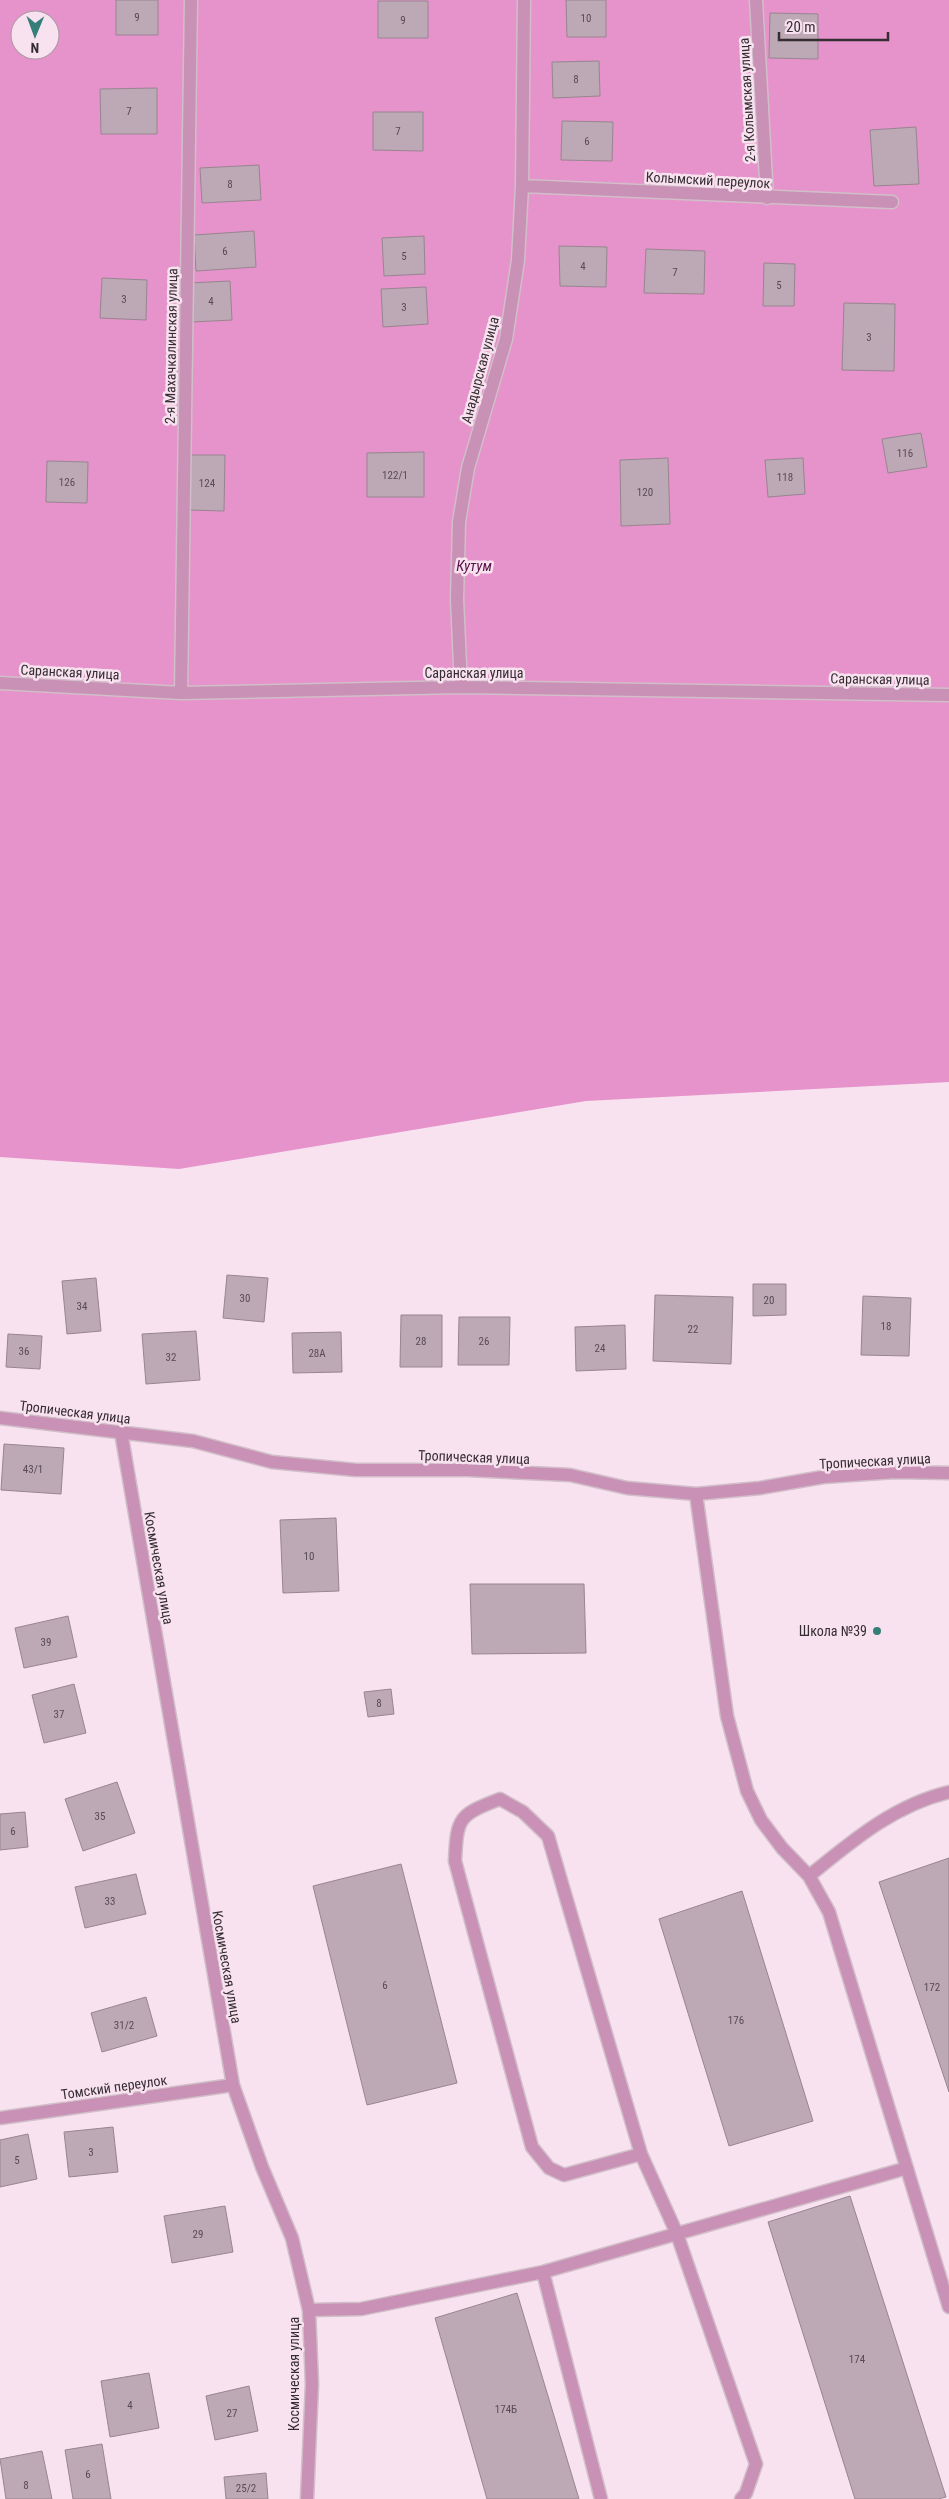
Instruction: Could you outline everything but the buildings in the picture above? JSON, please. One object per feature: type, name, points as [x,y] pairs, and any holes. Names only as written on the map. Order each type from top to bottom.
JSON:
[{"type":"street","name":"2-я Махачкалинская улица","points":[[181,693],[191,0]]},
{"type":"street","name":"Анадырская улица","points":[[461,687],[457,599],[459,522],[468,468],[506,339],[518,260],[522,186],[524,0]]},
{"type":"street","name":"2-я Колымская улица","points":[[756,0],[767,198]]},
{"type":"street","name":"Колымский переулок","points":[[522,186],[892,202]]},
{"type":"street","name":"Саранская улица","points":[[0,683],[181,693],[461,687],[949,695]]},
{"type":"street","name":"Тропическая улица","points":[[0,1418],[193,1442],[272,1462],[356,1470],[468,1470],[570,1475],[627,1488],[696,1494],[760,1488],[823,1477],[896,1472],[949,1473]]},
{"type":"street","name":"Космическая улица","points":[[120,1432],[233,2085],[262,2167],[292,2238],[309,2310],[312,2384],[307,2499]]},
{"type":"street","points":[[696,1494],[727,1716],[747,1791],[761,1820],[782,1848],[810,1876],[829,1912],[949,2307]]},
{"type":"street","points":[[810,1876],[876,1823],[931,1796],[949,1792]]},
{"type":"street","points":[[641,2154],[564,2174],[549,2168],[532,2147],[455,1862],[457,1827],[473,1809],[500,1799],[523,1812],[548,1836],[641,2154],[677,2234],[756,2464],[746,2493],[741,2499]]},
{"type":"street","name":"Томский переулок","points":[[0,2118],[233,2085]]},
{"type":"street","points":[[309,2310],[360,2309],[544,2272],[907,2168]]},
{"type":"street","points":[[544,2272],[601,2499]]},
{"type":"water","name":"Кутум","points":[[0,0],[949,0],[949,1082],[586,1101],[179,1169],[0,1157]]},
{"type":"place","name":"Школа №39","points":[[877,1631]]}]
